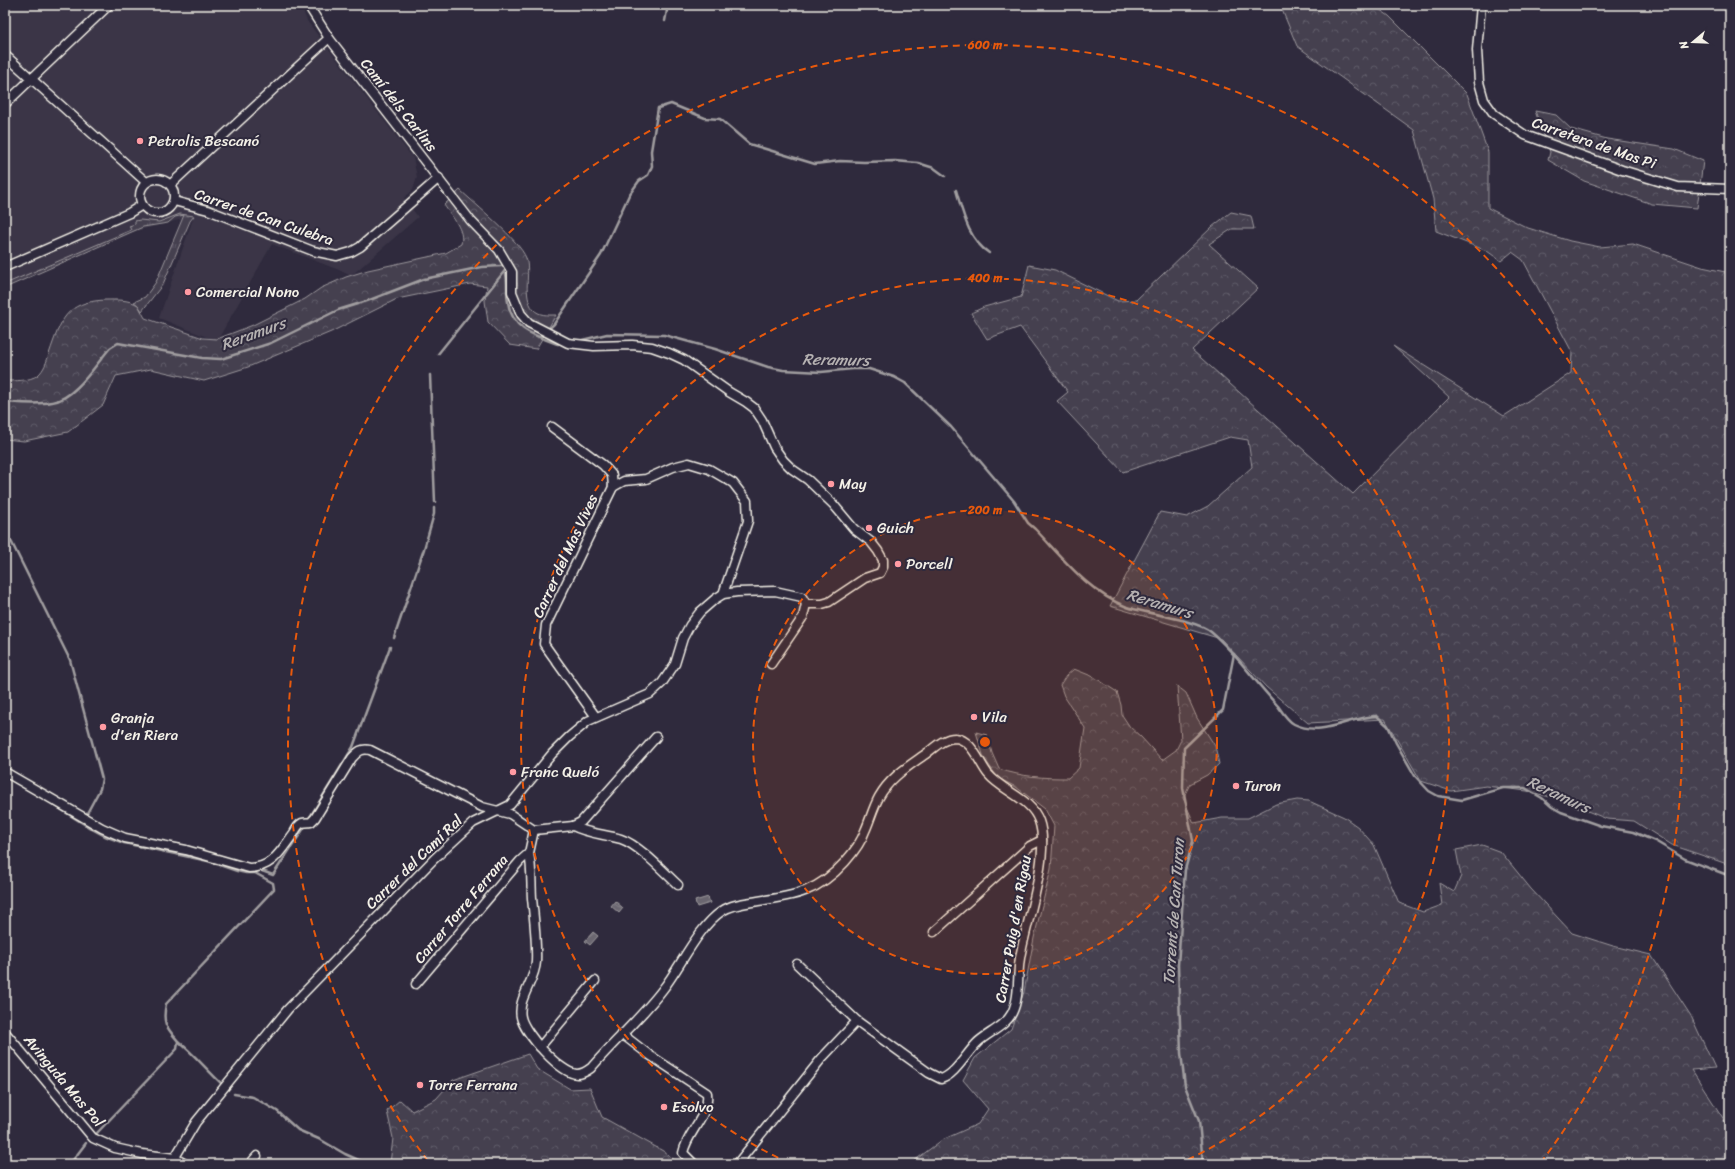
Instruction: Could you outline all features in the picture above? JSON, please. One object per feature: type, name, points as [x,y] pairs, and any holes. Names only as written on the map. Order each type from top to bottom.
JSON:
[{"type":"street","points":[[5,104],[109,5]]},
{"type":"street","name":"Camí dels Carlins","points":[[308,5],[330,38],[471,221],[499,250],[512,272],[512,292],[521,314],[528,323],[568,343],[585,346],[632,345],[652,347],[684,360],[754,408],[762,420],[774,447],[783,460],[792,469],[808,480],[833,504],[854,529],[871,542],[883,560],[883,567],[880,573],[865,578],[829,602],[822,604],[806,604]]},
{"type":"street","name":"Carretera de Mas Pi","points":[[1481,5],[1477,50],[1478,82],[1484,100],[1494,114],[1525,135],[1622,170],[1678,187],[1730,188]]},
{"type":"street","points":[[170,185],[330,38]]},
{"type":"street","points":[[5,55],[146,182]]},
{"type":"street","points":[[156,178],[165,180],[170,185],[174,194],[174,202],[165,212],[154,213],[148,211],[142,205],[140,194],[141,188],[146,182],[156,178]]},
{"type":"street","name":"Carrer de Can Culebra","points":[[174,202],[208,210],[313,251],[337,256],[351,252],[360,247],[439,178]]},
{"type":"street","points":[[5,267],[129,213],[142,205]]},
{"type":"street","name":"Carrer del Mas Vives","points":[[552,427],[604,465],[612,475],[613,487],[546,625],[544,644],[596,717]]},
{"type":"street","name":"Carrer del Mas Vives","points":[[613,487],[624,481],[646,480],[673,467],[689,463],[709,469],[732,483],[747,501],[748,521],[723,594]]},
{"type":"street","points":[[723,594],[775,591],[802,597],[806,604],[803,617],[770,664]]},
{"type":"street","name":"Carrer del Camí Ral","points":[[173,1161],[196,1122],[288,1009],[434,859],[473,823],[510,805],[552,754],[569,737],[588,721],[650,694],[662,683],[675,664],[683,638],[690,625],[700,612],[723,594]]},
{"type":"street","points":[[5,772],[102,828],[125,838],[186,850],[249,868],[261,867],[273,861],[281,853],[298,826],[303,823],[312,822],[352,758],[358,751],[364,749],[370,750],[482,807],[510,814],[534,830],[573,826],[581,822],[656,737]]},
{"type":"street","name":"Carrer Puig d'en Rigau","points":[[622,1034],[652,1004],[712,919],[729,907],[787,897],[813,888],[835,872],[856,849],[865,833],[879,796],[888,783],[900,772],[940,743],[949,739],[957,738],[969,745],[990,777],[1034,811],[1042,830],[1042,858],[1020,957],[1016,1000],[1013,1012],[1008,1019],[980,1040],[951,1074],[941,1079],[929,1073],[857,1021],[797,964]]},
{"type":"street","points":[[573,826],[581,830],[622,839],[650,859],[678,885]]},
{"type":"street","name":"Carrer Torre Ferrana","points":[[534,830],[529,853],[532,868],[531,887],[536,963],[520,1009],[521,1019],[540,1047],[553,1060],[567,1071],[577,1074],[585,1072],[591,1068],[622,1034]]},
{"type":"street","name":"Carrer Puig d'en Rigau","points":[[934,932],[1030,846],[1042,840]]},
{"type":"street","name":"Carrer Torre Ferrana","points":[[416,984],[520,861],[529,853]]},
{"type":"street","points":[[540,1047],[595,981]]},
{"type":"street","points":[[737,1164],[822,1058],[857,1021]]},
{"type":"street","name":"Avinguda Mas Pol","points":[[5,1032],[92,1138],[115,1148],[173,1161]]},
{"type":"street","points":[[622,1034],[648,1054],[707,1093],[708,1100],[703,1113],[685,1144],[683,1153],[688,1161],[694,1164]]},
{"type":"street","points":[[250,1164],[257,1156]]},
{"type":"street","points":[[173,1161],[185,1164]]},
{"type":"shaded area","points":[[5,5],[301,5],[307,21],[413,158],[417,177],[413,190],[404,198],[418,217],[352,275],[272,244],[217,341],[159,318],[194,216],[132,232],[5,287]]},
{"type":"green space","points":[[1280,5],[1373,5],[1389,16],[1467,94],[1488,152],[1488,208],[1528,228],[1570,241],[1600,247],[1633,244],[1702,267],[1730,273],[1730,865],[1672,845],[1634,821],[1607,819],[1558,799],[1527,791],[1486,786],[1451,791],[1421,781],[1385,719],[1308,723],[1266,687],[1221,639],[1110,606],[1160,512],[1187,517],[1208,506],[1252,467],[1248,440],[1230,437],[1123,472],[1057,401],[1068,392],[1020,327],[987,339],[971,313],[984,307],[1021,297],[1029,265],[1055,270],[1118,301],[1136,300],[1212,227],[1231,212],[1251,216],[1254,229],[1232,229],[1209,244],[1258,288],[1192,350],[1353,494],[1449,397],[1393,346],[1504,416],[1571,373],[1572,352],[1523,260],[1512,252],[1501,261],[1487,251],[1436,231],[1433,199],[1414,130],[1297,46]]},
{"type":"green space","points":[[1535,111],[1556,115],[1571,129],[1607,139],[1674,149],[1703,161],[1697,208],[1652,204],[1584,181],[1548,160],[1550,152]]},
{"type":"green space","points":[[460,190],[486,213],[522,251],[526,258],[528,270],[528,297],[533,309],[541,314],[556,315],[536,349],[510,345],[488,322],[485,301],[487,286],[470,284],[397,299],[331,332],[248,367],[204,381],[151,369],[116,376],[103,405],[68,432],[24,441],[5,439],[5,381],[26,380],[35,377],[40,373],[44,368],[61,322],[66,315],[81,304],[105,300],[122,300],[130,302],[138,305],[145,318],[203,338],[217,339],[253,325],[305,299],[321,288],[346,277],[368,270],[446,253],[461,244],[462,239],[459,229],[444,205]]},
{"type":"green space","points":[[180,214],[194,216],[190,221],[163,284],[142,311],[134,302],[145,297],[156,282],[184,215],[175,217],[168,223],[143,227],[5,288],[5,284],[131,230],[129,226],[135,224],[135,221],[140,220],[159,222]]},
{"type":"green space","points":[[1074,669],[1094,677],[1117,692],[1122,715],[1130,727],[1162,760],[1176,750],[1181,740],[1177,686],[1186,693],[1197,718],[1215,746],[1219,764],[1207,775],[1190,784],[1183,798],[1194,823],[1222,818],[1248,818],[1276,804],[1297,800],[1309,801],[1344,817],[1358,827],[1374,845],[1399,903],[1423,912],[1442,905],[1439,883],[1454,892],[1461,876],[1456,850],[1482,845],[1501,852],[1531,889],[1572,933],[1613,946],[1651,955],[1691,1016],[1715,1068],[1692,1070],[1730,1129],[1730,1164],[910,1164],[942,1140],[978,1124],[988,1109],[963,1080],[975,1058],[1011,1029],[1024,992],[1034,938],[1051,869],[1054,826],[1045,809],[1016,787],[998,778],[984,758],[976,732],[987,735],[992,753],[999,769],[1016,774],[1050,778],[1068,778],[1079,768],[1085,728],[1064,696],[1060,685],[1066,676]]},
{"type":"green space","points":[[528,1054],[537,1069],[570,1089],[590,1088],[602,1117],[663,1151],[680,1164],[390,1164],[393,1138],[387,1111],[400,1100],[412,1111],[436,1099],[453,1080]]},
{"type":"water","points":[[708,897],[710,903],[697,907],[695,901]]},
{"type":"water","points":[[615,901],[623,908],[619,913],[611,906]]},
{"type":"water","points":[[593,932],[598,936],[590,945],[585,941]]},
{"type":"waterway","points":[[665,21],[668,5]]},
{"type":"waterway","points":[[540,337],[554,324],[601,255],[629,195],[639,181],[648,175],[652,166],[651,151],[658,108],[671,104],[705,118],[720,119],[749,144],[815,164],[840,161],[895,161],[918,163],[934,168],[945,176]]},
{"type":"waterway","points":[[956,190],[971,233],[989,253]]},
{"type":"waterway","name":"Reramurs","points":[[5,402],[28,404],[52,402],[69,395],[92,371],[110,348],[118,343],[202,358],[221,359],[271,343],[338,310],[367,301],[424,279],[482,267],[501,266]]},
{"type":"waterway","points":[[438,354],[507,268]]},
{"type":"waterway","name":"Reramurs","points":[[506,274],[508,302],[510,312],[514,319],[533,335],[558,344]]},
{"type":"waterway","name":"Reramurs","points":[[578,341],[607,334],[664,335],[715,349],[768,367],[783,370],[821,372],[869,369],[894,377],[905,383],[951,427],[1014,501],[1028,523],[1088,583],[1100,593],[1127,607],[1195,624],[1211,632],[1238,659],[1278,706],[1287,719],[1292,723],[1305,728],[1315,729],[1336,726],[1366,717],[1377,716],[1388,726],[1415,776],[1429,791],[1438,796],[1462,800],[1503,788],[1525,788],[1561,812],[1601,826],[1633,832],[1655,841],[1685,859],[1730,876]]},
{"type":"waterway","points":[[430,375],[435,502]]},
{"type":"waterway","points":[[394,638],[424,549],[434,514],[434,508]]},
{"type":"waterway","points":[[5,530],[8,535]]},
{"type":"waterway","points":[[11,541],[70,660],[102,779],[100,789],[86,815]]},
{"type":"waterway","points":[[310,817],[353,747],[390,647]]},
{"type":"waterway","name":"Torrent de Can Turon","points":[[1203,1164],[1199,1121],[1185,1086],[1181,1053],[1178,965],[1185,870],[1193,841],[1183,788],[1184,748],[1223,710],[1234,654]]},
{"type":"waterway","points":[[5,777],[22,786]]},
{"type":"waterway","points":[[54,805],[105,836],[124,843],[208,861],[237,871],[255,873],[273,883],[274,889],[166,1004],[164,1016],[170,1032],[178,1041],[177,1049],[96,1134]]},
{"type":"waterway","points":[[262,871],[273,875],[304,828]]},
{"type":"waterway","points":[[178,1041],[190,1051],[222,1084]]},
{"type":"waterway","points":[[234,1094],[253,1097],[277,1111],[298,1130],[363,1162],[375,1164]]},
{"type":"waterway","points":[[70,1164],[86,1143]]},
{"type":"place","name":"Petrolis Bescanó","points":[[140,141]]},
{"type":"place","name":"Comercial Nono","points":[[188,292]]},
{"type":"place","name":"May","points":[[831,484]]},
{"type":"place","name":"Guich","points":[[869,528]]},
{"type":"place","name":"Porcell","points":[[898,564]]},
{"type":"place","name":"Vila","points":[[974,717]]},
{"type":"place","name":"Granja d'en Riera","points":[[103,727]]},
{"type":"place","name":"Franc Queló","points":[[513,772]]},
{"type":"place","name":"Turon","points":[[1236,786]]},
{"type":"place","name":"Torre Ferrana","points":[[420,1085]]},
{"type":"place","name":"Esolvo","points":[[664,1107]]}]
